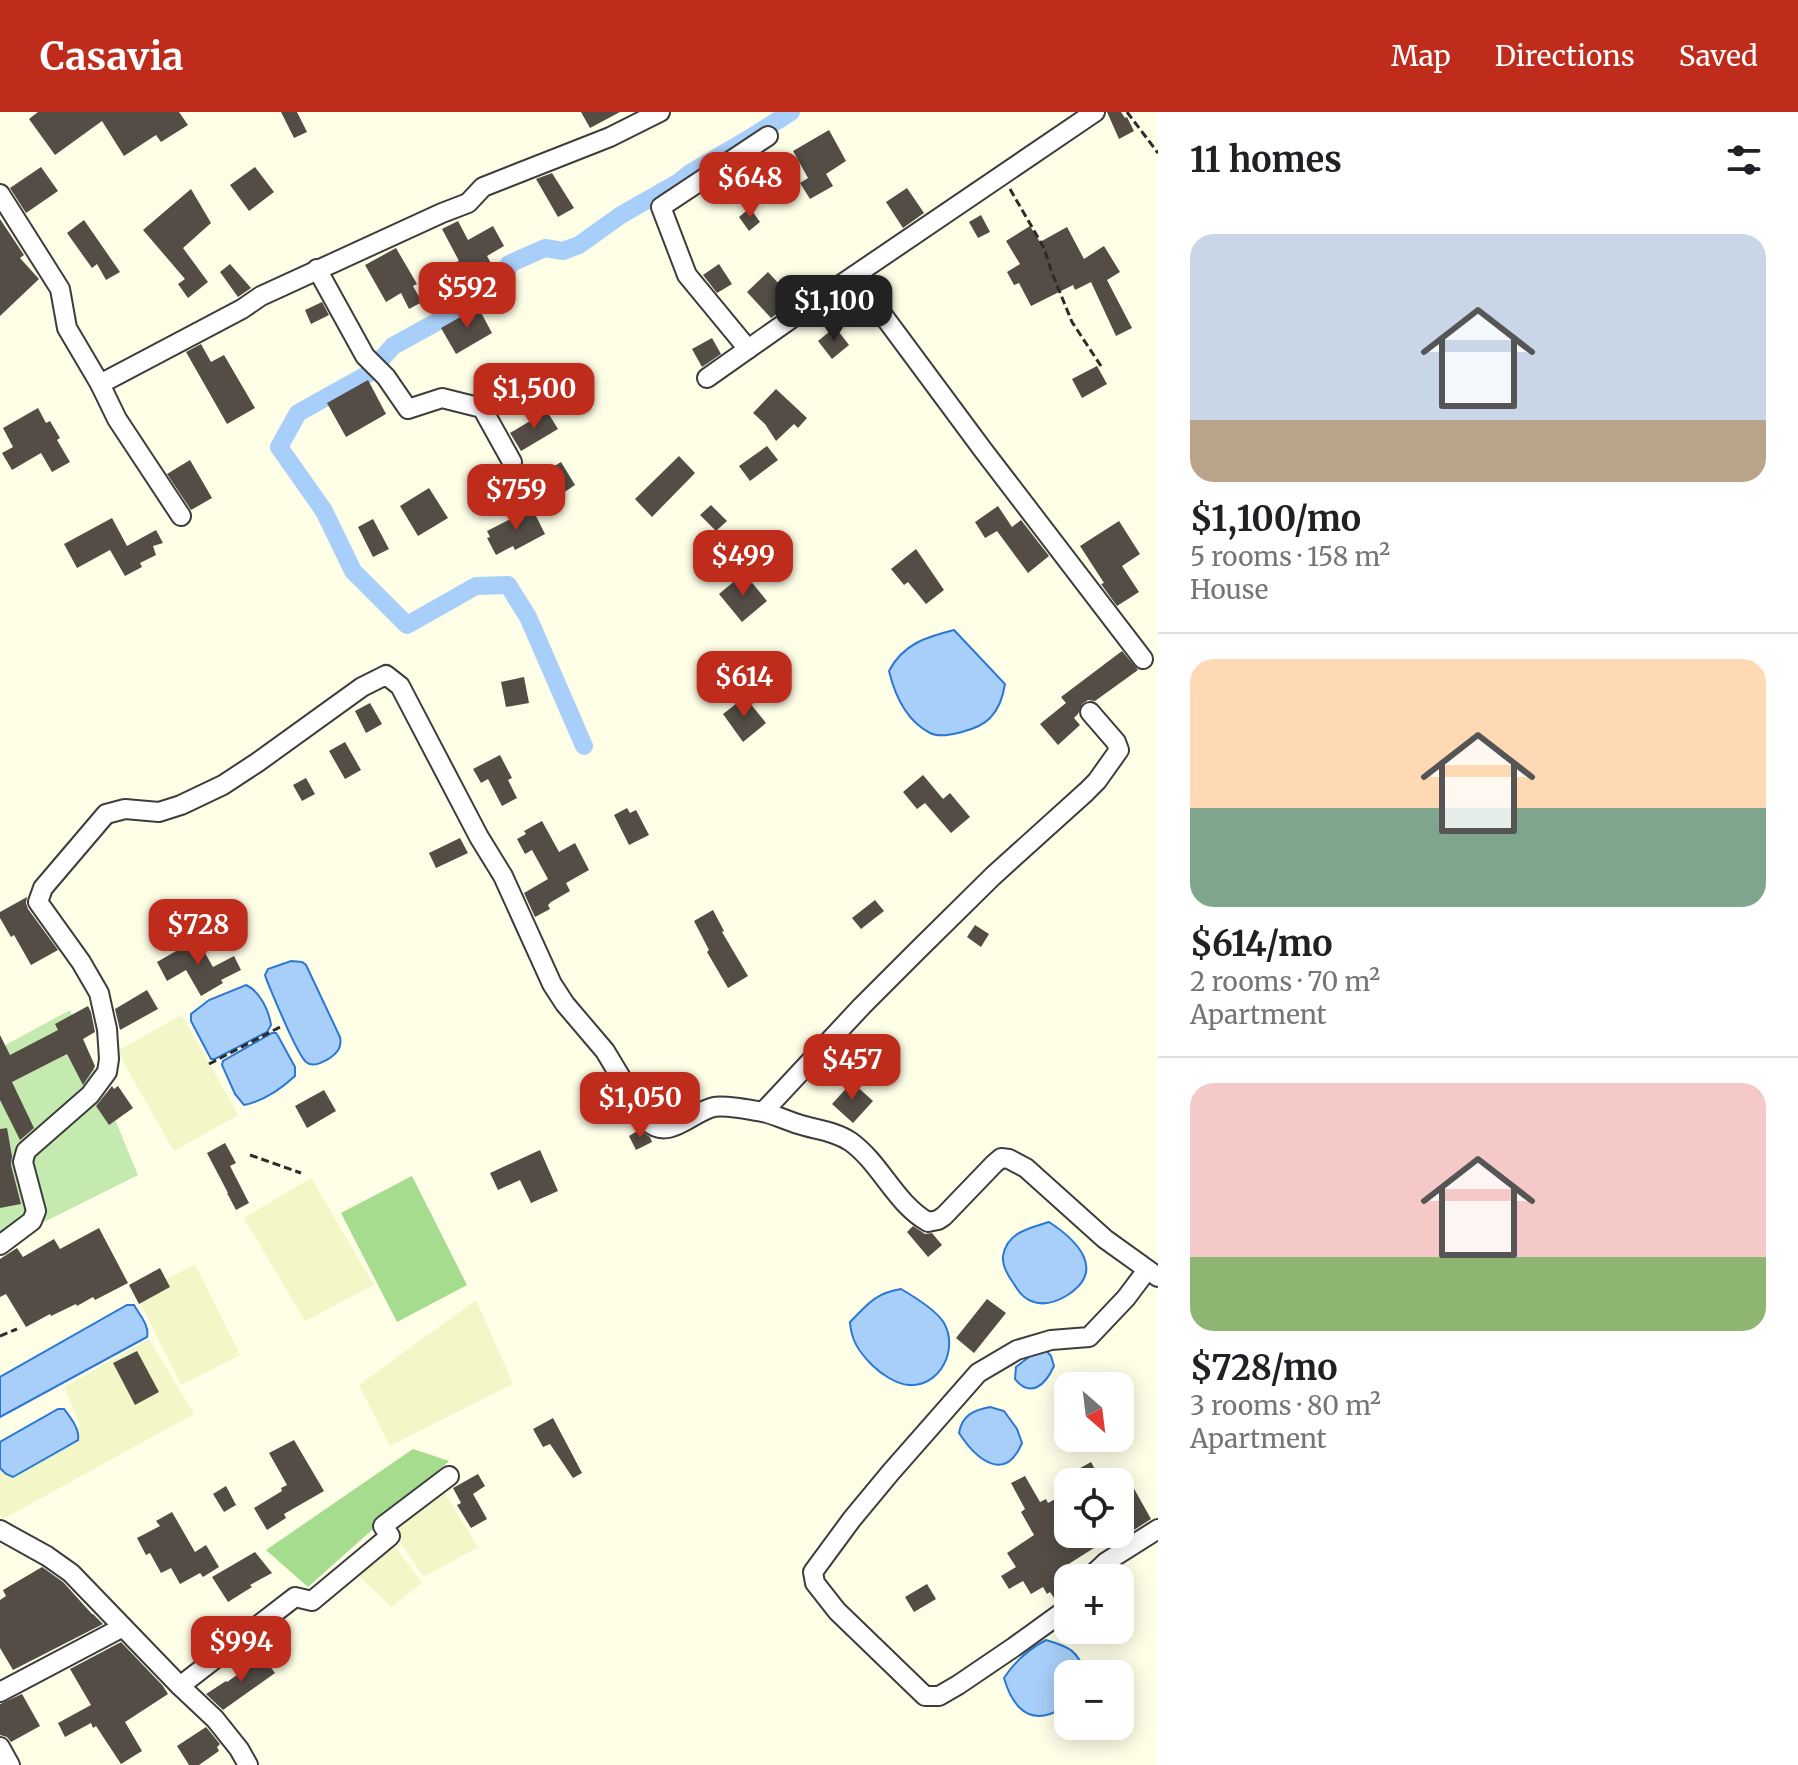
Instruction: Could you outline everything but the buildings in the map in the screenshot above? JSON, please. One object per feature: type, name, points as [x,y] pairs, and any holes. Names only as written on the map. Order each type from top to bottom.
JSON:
[{"type":"street","points":[[100,384],[261,296],[468,203],[483,187],[610,137],[660,112]]},
{"type":"street","points":[[707,378],[1095,112]]},
{"type":"street","points":[[748,349],[687,275],[661,207],[768,136]]},
{"type":"street","points":[[0,194],[60,289],[67,328],[117,419],[181,516]]},
{"type":"street","points":[[317,269],[365,356],[386,377],[408,409],[442,398],[482,408],[512,462]]},
{"type":"street","points":[[854,276],[1143,659]]},
{"type":"street","points":[[0,1245],[32,1221],[36,1211],[23,1162],[26,1151],[90,1095],[107,1072],[109,1059],[107,1029],[99,993],[38,902],[43,888],[106,814],[125,809],[159,812],[223,785],[362,687],[386,675],[400,686],[503,876],[552,984],[605,1051],[653,1127],[666,1129],[717,1106],[763,1112],[829,1131],[850,1142],[912,1210],[928,1222],[944,1216],[1001,1158],[1009,1159],[1026,1168],[1105,1239],[1152,1273],[1089,1337],[1051,1340],[1017,1350],[978,1373],[862,1507],[813,1572],[815,1583],[837,1611],[925,1696],[939,1696],[958,1685],[1054,1618]]},
{"type":"street","points":[[763,1112],[918,950],[1097,781],[1119,750],[1116,742],[1090,712]]},
{"type":"street","points":[[180,1686],[295,1597],[312,1601],[390,1536],[383,1526],[449,1476]]},
{"type":"street","points":[[1104,1564],[1158,1529]]},
{"type":"street","points":[[0,1530],[71,1573],[215,1719],[248,1765]]},
{"type":"street","points":[[0,1692],[123,1627]]},
{"type":"street","points":[[0,1747],[10,1765]]},
{"type":"path","points":[[1127,112],[1158,153]]},
{"type":"path","points":[[1002,175],[1044,248],[1072,322],[1101,366]]},
{"type":"path","points":[[209,1064],[282,1026]]},
{"type":"path","points":[[250,1155],[301,1173]]},
{"type":"path","points":[[0,1336],[17,1329]]},
{"type":"green space","points":[[70,1010],[138,1175],[0,1244],[0,1048]]},
{"type":"green space","points":[[182,1015],[238,1115],[174,1151],[117,1051]]},
{"type":"green space","points":[[412,1176],[467,1285],[397,1322],[341,1213]]},
{"type":"green space","points":[[311,1178],[374,1285],[305,1321],[244,1218]]},
{"type":"green space","points":[[195,1264],[240,1355],[181,1385],[137,1296]]},
{"type":"green space","points":[[476,1300],[513,1384],[390,1446],[359,1385]]},
{"type":"green space","points":[[149,1339],[194,1414],[3,1519],[0,1514],[0,1471],[80,1426],[65,1387]]},
{"type":"green space","points":[[413,1449],[449,1461],[308,1587],[266,1550]]},
{"type":"green space","points":[[442,1488],[478,1547],[424,1577],[391,1529]]},
{"type":"green space","points":[[391,1541],[422,1583],[391,1607],[355,1572]]},
{"type":"water","points":[[954,630],[1005,684],[998,707],[985,722],[961,732],[936,735],[922,728],[909,715],[895,690],[889,671],[908,648]]},
{"type":"water","points":[[291,961],[306,965],[340,1037],[337,1051],[318,1064],[309,1064],[302,1057],[265,975],[268,969]]},
{"type":"water","points":[[246,985],[263,1002],[271,1025],[267,1032],[211,1059],[191,1021],[191,1014],[209,1000]]},
{"type":"water","points":[[276,1033],[295,1067],[295,1076],[271,1094],[244,1105],[235,1094],[223,1061]]},
{"type":"water","points":[[1049,1222],[1078,1247],[1084,1257],[1085,1277],[1066,1296],[1040,1303],[1028,1300],[1019,1292],[1006,1271],[1003,1256],[1014,1236]]},
{"type":"water","points":[[901,1289],[936,1314],[948,1333],[948,1355],[944,1364],[930,1380],[920,1384],[899,1383],[880,1372],[860,1350],[851,1328],[850,1322],[872,1301],[884,1293]]},
{"type":"water","points":[[127,1305],[134,1305],[141,1316],[147,1337],[0,1417],[0,1377]]},
{"type":"water","points":[[1045,1349],[1054,1366],[1047,1378],[1038,1387],[1021,1385],[1015,1379],[1016,1367],[1034,1353]]},
{"type":"water","points":[[990,1407],[1004,1411],[1017,1429],[1022,1443],[1015,1455],[999,1465],[982,1458],[959,1433],[970,1414]]},
{"type":"water","points":[[58,1409],[64,1409],[72,1419],[78,1440],[13,1477],[6,1474],[0,1468],[0,1442]]},
{"type":"water","points":[[1046,1640],[1072,1651],[1079,1660],[1054,1660],[1054,1712],[1041,1716],[1032,1715],[1019,1707],[1004,1678],[1034,1647]]},
{"type":"waterway","points":[[584,746],[528,617],[508,585],[476,586],[407,625],[353,571],[324,511],[279,447],[298,413],[368,374],[393,346],[504,285],[509,264],[545,248],[563,251],[579,245],[621,215],[791,112]]}]
